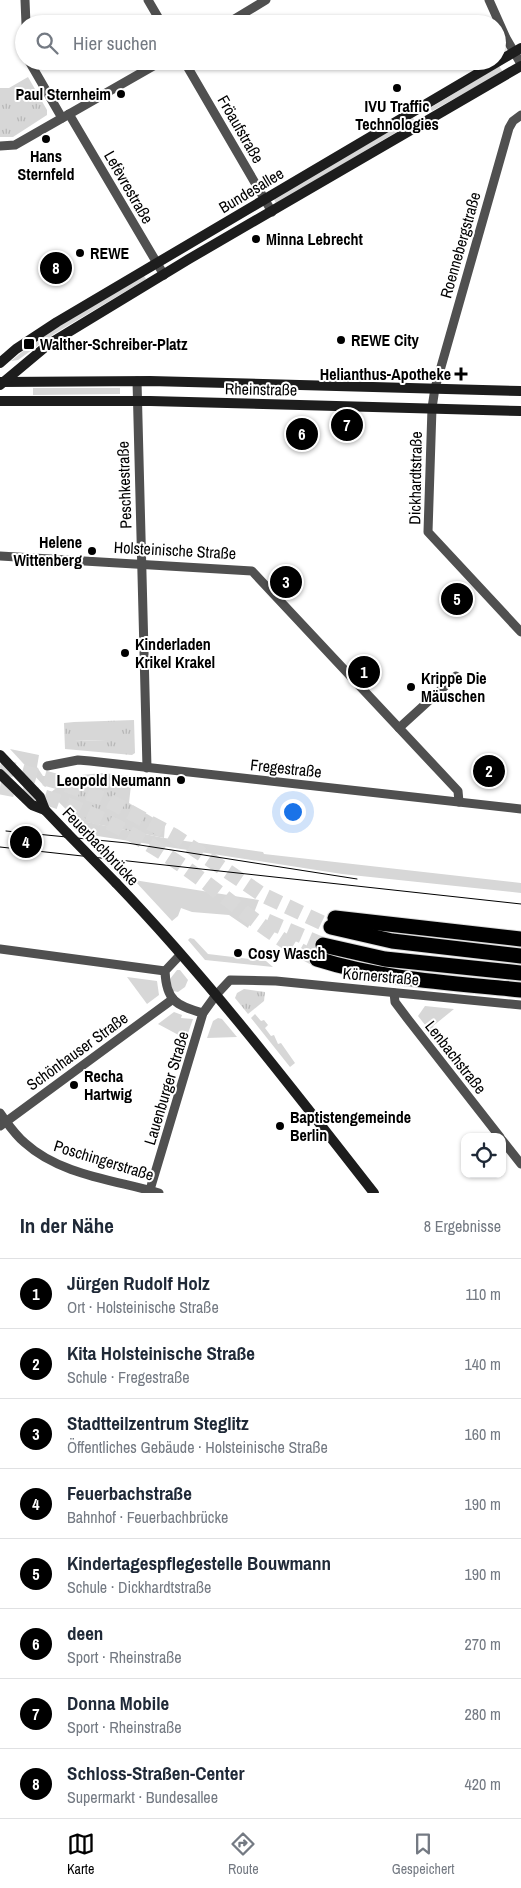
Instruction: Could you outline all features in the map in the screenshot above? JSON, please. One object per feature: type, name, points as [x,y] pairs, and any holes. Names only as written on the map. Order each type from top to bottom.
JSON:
[{"type":"highway","points":[[521,939],[333,922],[392,941],[521,956]]},
{"type":"highway","points":[[324,945],[398,961],[521,973]]},
{"type":"highway","points":[[317,960],[356,970],[396,977],[521,990]]},
{"type":"street","points":[[26,0],[26,15]]},
{"type":"street","points":[[148,0],[157,15]]},
{"type":"street","points":[[241,15],[266,0]]},
{"type":"street","points":[[489,0],[498,15]]},
{"type":"street","points":[[506,29],[518,50],[521,65]]},
{"type":"street","name":"Bundesallee","points":[[506,57],[518,50]]},
{"type":"street","name":"Bundesallee","points":[[1,383],[49,344],[521,65]]},
{"type":"street","name":"Lefèvrestraße","points":[[35,70],[66,116],[164,275]]},
{"type":"street","points":[[0,146],[15,146],[146,70]]},
{"type":"street","name":"Fröaufstraße","points":[[189,70],[272,212]]},
{"type":"street","name":"Bundesallee","points":[[0,363],[42,331],[484,70]]},
{"type":"street","name":"Roennebergstraße","points":[[432,408],[435,388],[509,128],[513,120],[521,115]]},
{"type":"street","name":"Rheinstraße","points":[[1,383],[137,381],[521,391]]},
{"type":"street","name":"Peschkestraße","points":[[137,381],[147,768]]},
{"type":"street","name":"Rheinstraße","points":[[0,401],[137,401],[521,411]]},
{"type":"street","name":"Dickhardtstraße","points":[[432,408],[428,532],[521,632]]},
{"type":"street","name":"Holsteinische Straße","points":[[0,556],[252,571],[458,791],[459,802]]},
{"type":"street","points":[[399,728],[456,676]]},
{"type":"street","points":[[0,755],[40,798],[45,810]]},
{"type":"street","name":"Fregestraße","points":[[47,766],[78,760],[521,809]]},
{"type":"street","points":[[0,774],[32,805],[45,810]]},
{"type":"street","name":"Feuerbachbrücke","points":[[45,810],[181,954],[374,1193]]},
{"type":"street","points":[[0,949],[165,970]]},
{"type":"street","points":[[165,970],[181,954]]},
{"type":"street","points":[[165,970],[167,988],[172,999],[181,1006],[203,1013]]},
{"type":"street","name":"Körnerstraße","points":[[216,995],[230,980],[236,979],[521,1005]]},
{"type":"street","name":"Lenbachstraße","points":[[394,993],[395,1002],[406,1018],[497,1133]]},
{"type":"street","name":"Lauenburger Straße","points":[[153,1192],[203,1013],[216,995]]},
{"type":"street","name":"Schönhauser Straße","points":[[3,1124],[172,999]]},
{"type":"street","name":"Poschingerstraße","points":[[0,1113],[3,1124],[24,1142],[53,1162],[153,1192]]},
{"type":"street","points":[[506,1145],[521,1164]]},
{"type":"green space","points":[[492,70],[502,70],[503,72],[432,111],[430,108]]},
{"type":"green space","points":[[28,77],[47,110],[47,115],[13,137],[0,137],[0,88],[9,88]]},
{"type":"green space","points":[[413,118],[415,121],[276,204],[274,199],[289,189]]},
{"type":"green space","points":[[144,276],[146,279],[143,281],[54,334],[18,360],[11,361],[39,338]]},
{"type":"green space","points":[[33,388],[120,388],[120,394],[33,395]]},
{"type":"green space","points":[[134,720],[135,753],[132,755],[65,749],[64,723],[74,722],[75,741],[105,740],[105,721]]},
{"type":"green space","points":[[105,721],[106,740],[74,741],[74,722]]},
{"type":"green space","points":[[10,749],[39,755],[37,767],[43,776],[62,776],[45,787]]},
{"type":"green space","points":[[103,773],[132,776],[129,803],[165,825],[164,838],[86,822],[64,791],[81,775]]},
{"type":"green space","points":[[81,775],[87,822],[164,838],[263,852],[264,854],[521,883],[521,893],[342,874],[91,835],[50,793],[65,781]]},
{"type":"green space","points":[[134,880],[259,900],[248,928],[229,915],[192,912],[181,908],[178,916],[172,921]]},
{"type":"green space","points":[[190,938],[194,939],[208,954],[266,961],[273,967],[205,960],[188,940]]},
{"type":"green space","points":[[177,970],[180,970],[188,980],[185,987],[178,992],[173,991],[170,979]]},
{"type":"green space","points":[[127,977],[157,981],[159,995],[147,1004]]},
{"type":"green space","points":[[244,989],[265,992],[264,1001],[248,1014],[235,998],[237,993]]},
{"type":"green space","points":[[425,1006],[454,1009],[433,1026],[445,1042],[441,1045],[418,1016]]},
{"type":"green space","points":[[174,1012],[182,1015],[181,1018],[193,1019],[186,1039],[158,1024]]},
{"type":"green space","points":[[255,1014],[261,1021],[264,1020],[268,1025],[265,1028],[271,1036],[274,1035],[278,1044],[281,1043],[295,1063],[290,1067],[251,1018]]},
{"type":"green space","points":[[218,1018],[222,1019],[237,1037],[207,1038],[213,1021]]},
{"type":"tunnel","points":[[0,766],[59,782],[109,801],[173,835],[263,895],[331,927]]},
{"type":"tunnel","points":[[0,787],[28,793],[82,810],[134,835],[182,865],[287,943],[317,959]]},
{"type":"tunnel","points":[[267,921],[323,945]]},
{"type":"tram line","points":[[6,831],[127,843],[357,879]]},
{"type":"tram line","points":[[0,847],[521,904]]},
{"type":"place","name":"IVU Traffic Technologies","points":[[397,88]]},
{"type":"place","name":"Paul Sternheim","points":[[121,94]]},
{"type":"place","name":"Hans Sternfeld","points":[[46,139]]},
{"type":"place","name":"Minna Lebrecht","points":[[256,239]]},
{"type":"place","name":"REWE","points":[[80,253]]},
{"type":"place","name":"Schloss-Straßen-Center","points":[[56,268]]},
{"type":"place","name":"REWE City","points":[[341,340]]},
{"type":"place","name":"Walther-Schreiber-Platz","points":[[29,344]]},
{"type":"place","name":"Helianthus-Apotheke","points":[[461,374]]},
{"type":"place","name":"Donna Mobile","points":[[347,425]]},
{"type":"place","name":"deen","points":[[302,434]]},
{"type":"place","name":"Helene Wittenberg","points":[[92,551]]},
{"type":"place","name":"Stadtteilzentrum Steglitz","points":[[286,582]]},
{"type":"place","name":"Kindertagespflegestelle Bouwmann","points":[[457,599]]},
{"type":"place","name":"Kinderladen Krikel Krakel","points":[[125,653]]},
{"type":"place","name":"Jürgen Rudolf Holz","points":[[364,672]]},
{"type":"place","name":"Krippe Die Mäuschen","points":[[411,687]]},
{"type":"place","name":"Kita Holsteinische Straße","points":[[489,771]]},
{"type":"place","name":"Leopold Neumann","points":[[181,780]]},
{"type":"place","name":"Feuerbachstraße","points":[[26,842]]},
{"type":"place","name":"Cosy Wasch","points":[[238,953]]},
{"type":"place","name":"Recha Hartwig","points":[[74,1085]]},
{"type":"place","name":"Baptistengemeinde Berlin","points":[[280,1126]]}]
